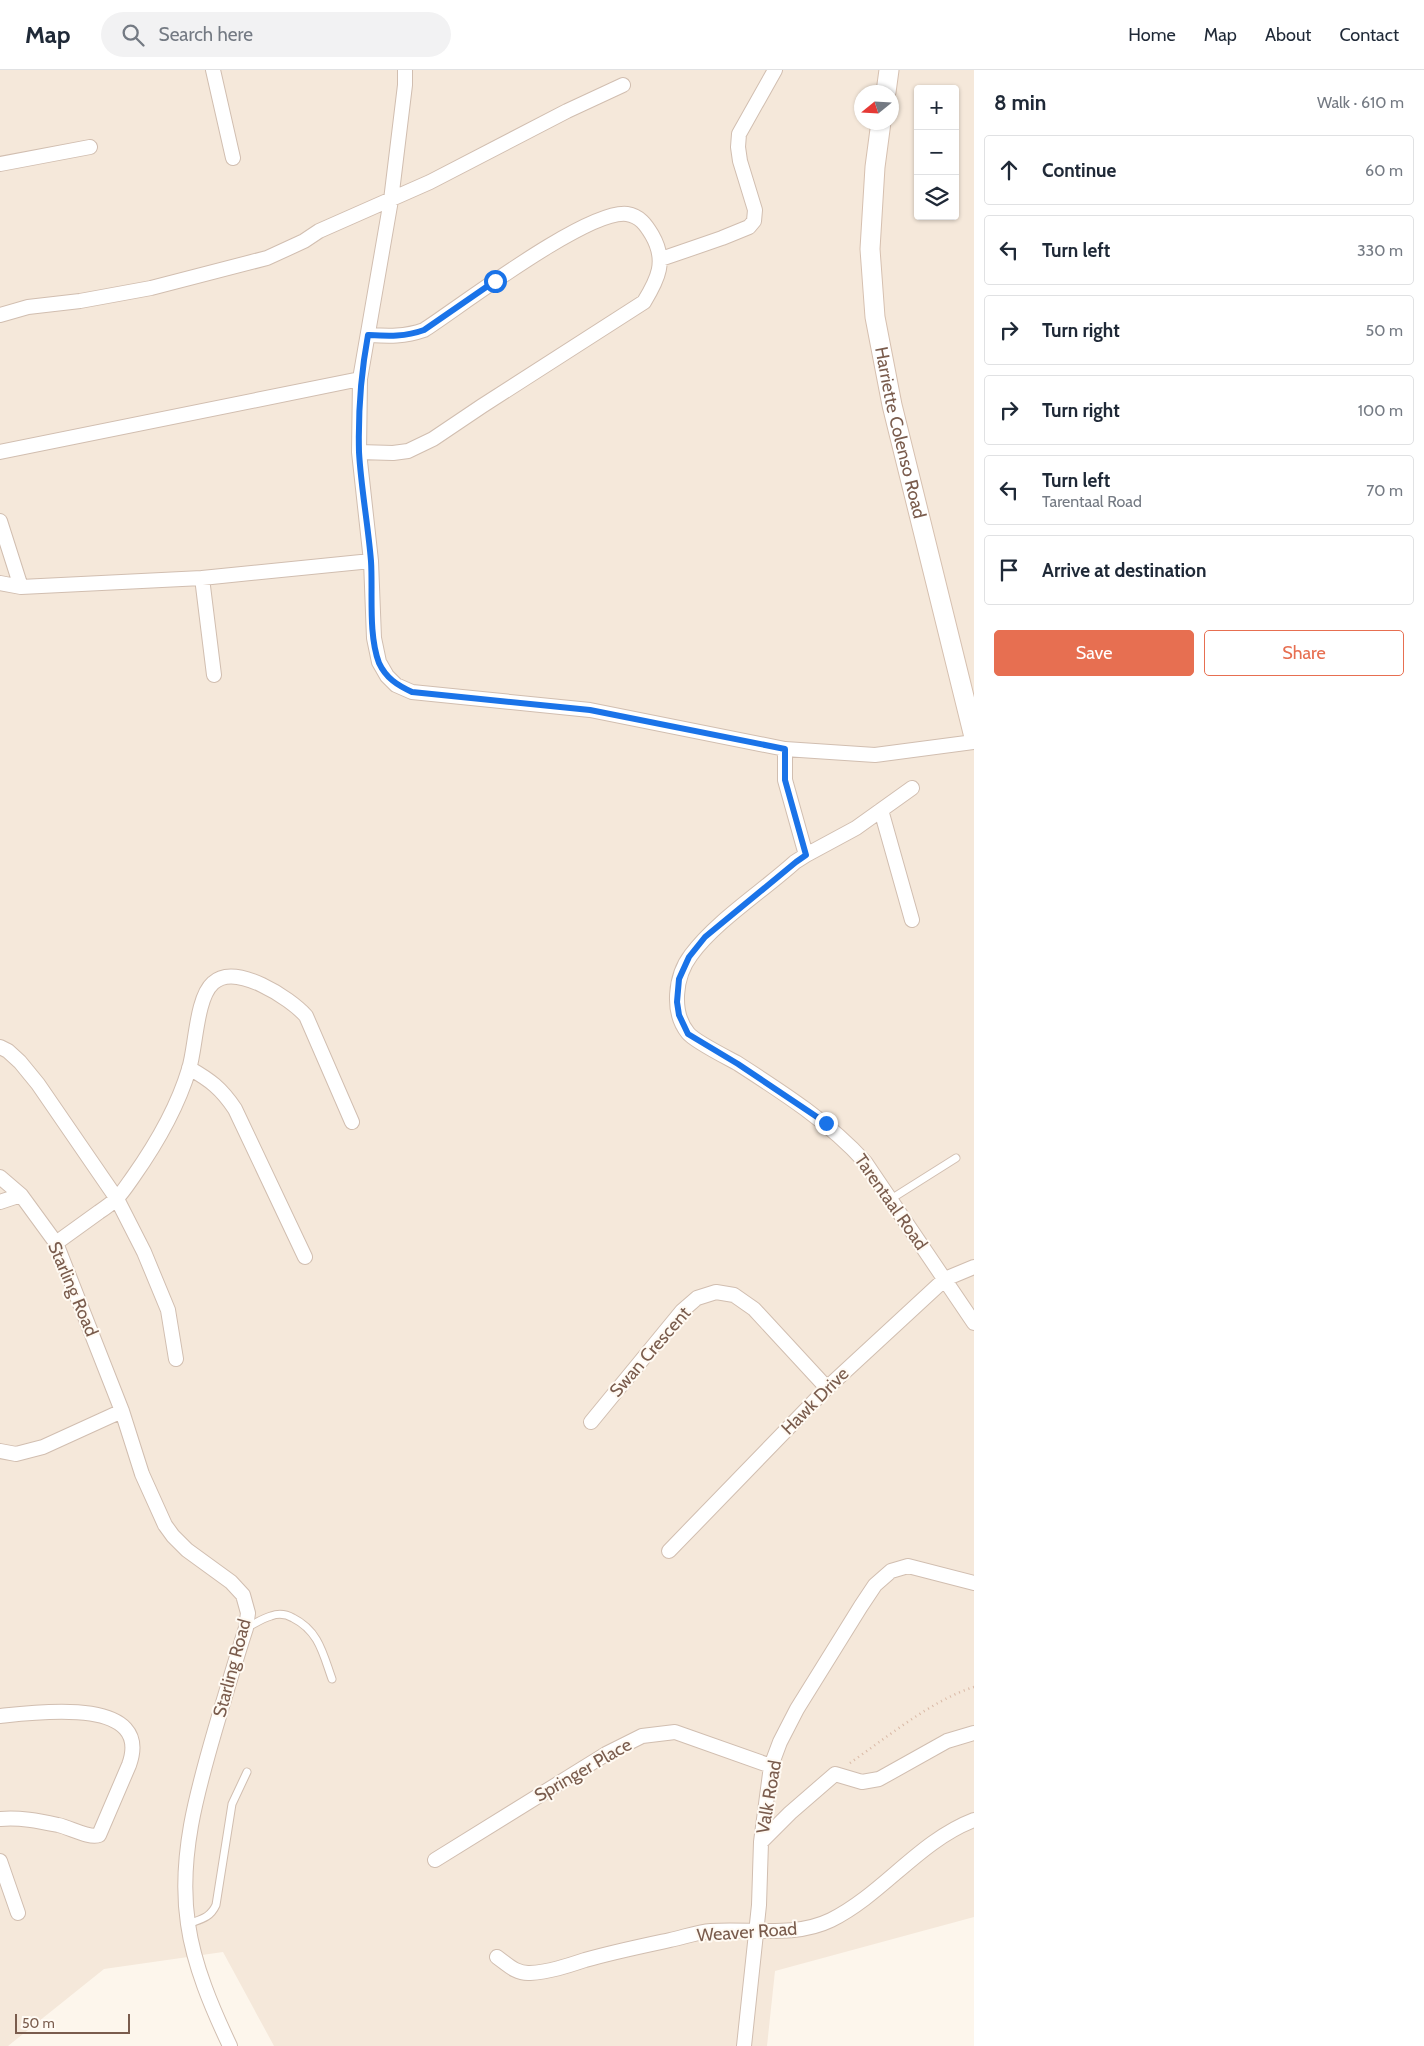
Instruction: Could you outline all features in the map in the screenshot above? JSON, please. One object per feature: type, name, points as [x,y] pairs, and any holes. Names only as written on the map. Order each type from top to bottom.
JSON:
[{"type":"street","points":[[212,70],[233,158]]},
{"type":"street","points":[[405,70],[405,85],[396,142],[391,200],[360,379],[359,452],[371,561],[374,638],[379,662],[387,676],[396,685],[412,692],[590,710],[785,749],[874,755],[974,742]]},
{"type":"street","points":[[661,259],[749,227],[754,221],[755,210],[740,161],[739,134],[774,70]]},
{"type":"street","points":[[887,85],[889,70]]},
{"type":"street","points":[[0,315],[28,307],[80,301],[151,288],[266,258],[304,242],[319,231],[391,200],[475,160],[524,133],[623,85]]},
{"type":"street","name":"Harriette Colenso Road","points":[[880,130],[875,167],[870,250],[875,317],[892,404],[974,737]]},
{"type":"street","points":[[0,164],[90,147]]},
{"type":"street","points":[[359,452],[393,453],[408,450],[434,440],[482,406],[644,302],[656,282],[661,259],[655,240],[646,224],[637,217],[626,214],[612,217],[598,221],[562,238],[424,330],[396,337],[368,335]]},
{"type":"street","points":[[0,452],[360,379]]},
{"type":"street","points":[[0,521],[21,587]]},
{"type":"street","points":[[0,583],[21,587],[202,578],[371,561]]},
{"type":"street","points":[[202,578],[214,675]]},
{"type":"street","points":[[785,749],[785,780],[806,855],[856,828],[912,788]]},
{"type":"street","points":[[881,810],[912,920]]},
{"type":"street","name":"Tarentaal Road","points":[[806,855],[705,937],[689,957],[679,979],[677,1002],[679,1015],[688,1034],[738,1064],[826,1123],[850,1144],[866,1162],[974,1322]]},
{"type":"street","points":[[56,1243],[117,1199],[147,1156],[175,1109],[189,1068],[204,996],[208,988],[219,978],[244,978],[296,1005],[306,1016],[352,1122]]},
{"type":"street","points":[[0,1047],[8,1051],[20,1062],[38,1084],[117,1199],[144,1252],[168,1310],[176,1359]]},
{"type":"street","points":[[189,1068],[214,1083],[224,1093],[234,1109],[305,1257]]},
{"type":"street","name":"Starling Road","points":[[0,1176],[21,1195],[56,1243],[122,1411],[142,1474],[165,1525],[187,1550],[231,1582],[243,1595],[248,1613],[246,1628],[198,1790],[188,1842],[186,1886],[188,1924],[202,1981],[230,2046]]},
{"type":"street","points":[[0,1202],[21,1195]]},
{"type":"street","name":"Hawk Drive","points":[[668,1551],[827,1388],[945,1279],[974,1267]]},
{"type":"street","name":"Swan Crescent","points":[[591,1422],[682,1311],[697,1298],[716,1292],[734,1296],[754,1309],[827,1388]]},
{"type":"street","points":[[0,1451],[16,1454],[43,1447],[122,1411]]},
{"type":"street","name":"Valk Road","points":[[744,2046],[759,1905],[761,1842],[771,1766],[780,1742],[797,1709],[875,1585],[891,1570],[908,1566],[974,1583]]},
{"type":"street","points":[[0,1716],[57,1710],[81,1711],[120,1723],[128,1730],[133,1745],[131,1759],[99,1835],[93,1836],[61,1825],[34,1820],[0,1819]]},
{"type":"street","name":"Springer Place","points":[[435,1860],[606,1754],[642,1736],[675,1732],[771,1766]]},
{"type":"street","points":[[761,1842],[790,1813],[835,1774],[862,1782],[879,1779],[947,1741],[974,1733]]},
{"type":"street","name":"Weaver Road","points":[[497,1957],[516,1971],[527,1974],[550,1971],[709,1931],[789,1931],[813,1927],[832,1919],[853,1906],[936,1841],[963,1824],[974,1820]]},
{"type":"street","points":[[0,1861],[18,1913]]},
{"type":"lane","points":[[891,1200],[956,1158]]},
{"type":"lane","points":[[246,1628],[272,1615],[286,1614],[300,1622],[310,1629],[318,1641],[332,1679]]},
{"type":"lane","points":[[188,1924],[212,1913],[216,1905],[232,1804],[246,1772]]},
{"type":"path","points":[[835,1774],[901,1727],[939,1703],[958,1692],[974,1688]]},
{"type":"shaded area","points":[[0,70],[974,70],[974,1917],[775,1971],[767,2046],[274,2046],[223,1952],[104,1969],[8,2046],[0,2046]]},
{"type":"route","points":[[495,281],[424,330],[396,337],[368,335],[360,379],[359,452],[371,561],[374,638],[379,662],[387,676],[396,685],[412,692],[590,710],[785,749],[785,780],[803,838],[806,855],[705,937],[689,957],[679,979],[677,1002],[679,1015],[688,1034],[738,1064],[826,1123]]}]
